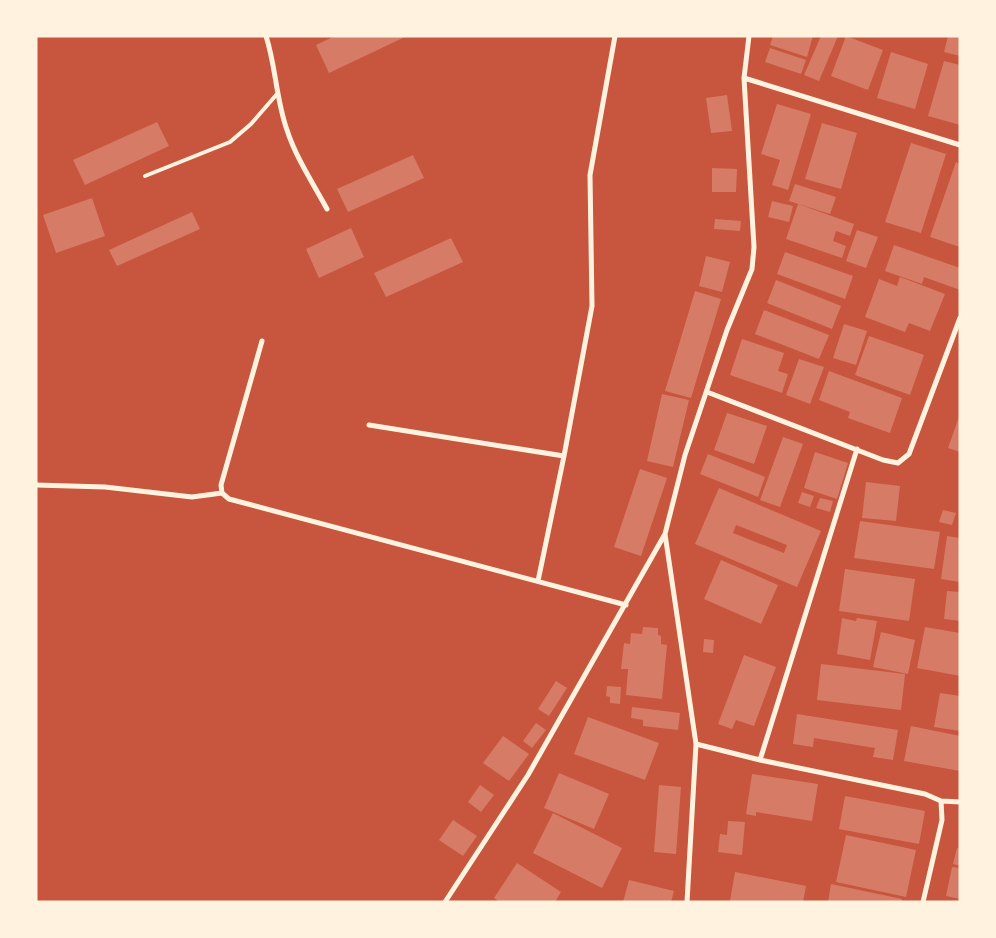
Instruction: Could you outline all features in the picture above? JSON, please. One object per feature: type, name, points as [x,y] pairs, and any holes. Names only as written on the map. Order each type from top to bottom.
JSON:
[{"type":"street","points":[[266,36],[274,67],[277,94],[290,139],[327,209]]},
{"type":"street","points":[[538,581],[592,306],[590,175],[615,36]]},
{"type":"street","points":[[444,902],[528,775],[626,606],[665,534],[685,455],[727,330],[752,269],[754,247],[744,78],[749,36]]},
{"type":"street","points":[[744,78],[960,145]]},
{"type":"street","points":[[707,392],[857,450],[898,463],[909,454],[960,318]]},
{"type":"street","points":[[262,341],[221,485],[222,493],[229,499],[626,606]]},
{"type":"street","points":[[369,425],[564,456]]},
{"type":"street","points":[[760,760],[857,450]]},
{"type":"street","points":[[36,485],[106,487],[192,497],[222,493]]},
{"type":"street","points":[[665,534],[696,744],[687,902]]},
{"type":"street","points":[[696,744],[760,760],[925,794],[941,801],[960,802]]},
{"type":"street","points":[[923,902],[942,820],[941,801]]},
{"type":"lane","points":[[145,176],[230,142],[251,124],[277,94]]},
{"type":"building","points":[[335,36],[407,36],[329,73],[316,45]]},
{"type":"building","points":[[773,36],[813,36],[807,57],[770,45]]},
{"type":"building","points":[[821,36],[838,36],[819,81],[804,75]]},
{"type":"building","points":[[846,36],[883,50],[868,90],[831,76]]},
{"type":"building","points":[[948,36],[960,36],[960,56],[944,52]]},
{"type":"building","points":[[770,48],[806,60],[801,74],[765,62]]},
{"type":"building","points":[[891,52],[928,64],[915,109],[877,98]]},
{"type":"building","points":[[944,61],[960,65],[960,125],[928,116]]},
{"type":"building","points":[[727,95],[732,131],[711,133],[706,98]]},
{"type":"building","points":[[777,104],[811,114],[788,190],[772,185],[780,160],[761,154]]},
{"type":"building","points":[[157,122],[169,146],[85,185],[73,160]]},
{"type":"building","points":[[822,123],[857,133],[841,189],[805,179]]},
{"type":"building","points":[[911,143],[946,154],[921,233],[885,222]]},
{"type":"building","points":[[413,155],[424,178],[348,212],[337,189]]},
{"type":"building","points":[[956,162],[960,164],[960,247],[930,237]]},
{"type":"building","points":[[712,168],[737,169],[736,192],[712,192]]},
{"type":"building","points":[[795,184],[836,197],[830,214],[789,201]]},
{"type":"building","points":[[92,198],[105,236],[56,253],[43,215]]},
{"type":"building","points":[[772,201],[793,206],[789,222],[768,217]]},
{"type":"building","points":[[798,204],[854,224],[850,236],[836,231],[833,241],[846,246],[842,258],[786,239]]},
{"type":"building","points":[[192,212],[200,229],[117,266],[109,250]]},
{"type":"building","points":[[715,219],[741,221],[740,231],[714,229]]},
{"type":"building","points":[[351,228],[364,257],[319,278],[306,249]]},
{"type":"building","points":[[857,230],[878,237],[866,268],[846,261]]},
{"type":"building","points":[[451,238],[463,262],[386,297],[374,273]]},
{"type":"building","points":[[894,245],[960,268],[960,290],[924,277],[922,284],[885,271]]},
{"type":"building","points":[[785,252],[853,276],[845,299],[777,274]]},
{"type":"building","points":[[706,256],[730,262],[722,292],[699,286]]},
{"type":"building","points":[[900,277],[945,294],[930,331],[909,323],[905,332],[865,317],[879,279],[897,286]]},
{"type":"building","points":[[776,280],[841,306],[832,329],[767,303]]},
{"type":"building","points":[[695,291],[721,299],[691,398],[665,391]]},
{"type":"building","points":[[764,310],[829,335],[819,359],[755,334]]},
{"type":"building","points":[[844,324],[867,331],[856,365],[833,358]]},
{"type":"building","points":[[869,336],[924,355],[910,395],[855,375]]},
{"type":"building","points":[[742,339],[784,353],[778,371],[788,374],[782,393],[730,375]]},
{"type":"building","points":[[799,359],[824,367],[810,404],[786,395]]},
{"type":"building","points":[[829,371],[902,398],[890,433],[848,418],[850,412],[819,400]]},
{"type":"building","points":[[662,394],[689,400],[673,467],[647,461]]},
{"type":"building","points":[[727,413],[767,426],[754,464],[714,450]]},
{"type":"building","points":[[960,414],[960,452],[948,448]]},
{"type":"building","points":[[783,437],[803,444],[780,507],[760,500]]},
{"type":"building","points":[[815,452],[848,463],[837,499],[804,488]]},
{"type":"building","points":[[708,454],[765,477],[758,497],[700,474]]},
{"type":"building","points":[[640,469],[667,478],[641,556],[614,547]]},
{"type":"building","points":[[866,482],[900,486],[896,521],[862,518]]},
{"type":"building","points":[[719,488],[821,531],[797,587],[695,544]],"holes":[[[736,525],[787,545],[784,553],[733,533]]]},
{"type":"building","points":[[802,492],[814,496],[810,507],[798,503]]},
{"type":"building","points":[[820,498],[833,501],[830,512],[816,508]]},
{"type":"building","points":[[943,510],[956,513],[952,525],[939,522]]},
{"type":"building","points":[[860,521],[940,532],[934,569],[854,558]]},
{"type":"building","points":[[947,536],[960,538],[960,582],[941,579]]},
{"type":"building","points":[[721,560],[778,585],[761,624],[704,599]]},
{"type":"building","points":[[845,569],[915,579],[909,621],[839,611]]},
{"type":"building","points":[[947,591],[960,592],[960,621],[944,619]]},
{"type":"building","points":[[842,618],[856,621],[857,618],[877,621],[870,660],[837,654]]},
{"type":"building","points":[[643,627],[658,628],[661,644],[667,645],[662,699],[626,695],[628,669],[621,669],[624,643],[630,644],[631,633],[642,634]]},
{"type":"building","points":[[925,627],[960,633],[960,676],[917,668]]},
{"type":"building","points":[[881,632],[915,640],[908,674],[873,667]]},
{"type":"building","points":[[704,639],[714,640],[713,653],[703,652]]},
{"type":"building","points":[[744,655],[776,667],[754,726],[736,720],[732,729],[718,724]]},
{"type":"building","points":[[821,664],[905,674],[901,710],[817,700]]},
{"type":"building","points":[[556,681],[567,688],[549,716],[538,709]]},
{"type":"building","points":[[607,686],[621,687],[620,704],[610,703],[610,697],[606,696]]},
{"type":"building","points":[[940,693],[960,696],[960,731],[934,727]]},
{"type":"building","points":[[632,707],[680,713],[678,730],[643,726],[643,720],[631,718]]},
{"type":"building","points":[[797,714],[898,730],[893,760],[873,757],[875,748],[814,738],[813,747],[793,744]]},
{"type":"building","points":[[588,717],[659,743],[645,780],[574,754]]},
{"type":"building","points":[[536,723],[546,730],[532,748],[523,741]]},
{"type":"building","points":[[911,726],[960,736],[960,771],[904,761]]},
{"type":"building","points":[[503,736],[529,754],[509,781],[483,763]]},
{"type":"building","points":[[559,773],[609,794],[594,829],[544,808]]},
{"type":"building","points":[[752,774],[818,784],[812,821],[756,812],[756,816],[746,814]]},
{"type":"building","points":[[480,785],[494,795],[481,812],[468,802]]},
{"type":"building","points":[[659,785],[681,787],[676,854],[654,852]]},
{"type":"building","points":[[845,796],[925,811],[919,844],[839,829]]},
{"type":"building","points":[[553,813],[622,848],[602,888],[533,853]]},
{"type":"building","points":[[453,820],[477,836],[463,856],[439,840]]},
{"type":"building","points":[[728,821],[745,822],[742,855],[718,852],[720,834],[727,835]]},
{"type":"building","points":[[846,835],[916,850],[906,897],[836,882]]},
{"type":"building","points":[[957,848],[960,849],[960,866],[953,864]]},
{"type":"building","points":[[517,863],[561,892],[555,902],[500,902],[494,898]]},
{"type":"building","points":[[952,867],[960,868],[960,899],[946,896]]},
{"type":"building","points":[[735,872],[806,886],[803,902],[730,901]]},
{"type":"building","points":[[629,880],[674,891],[671,902],[623,902]]},
{"type":"building","points":[[831,884],[902,899],[901,902],[828,902]]}]
